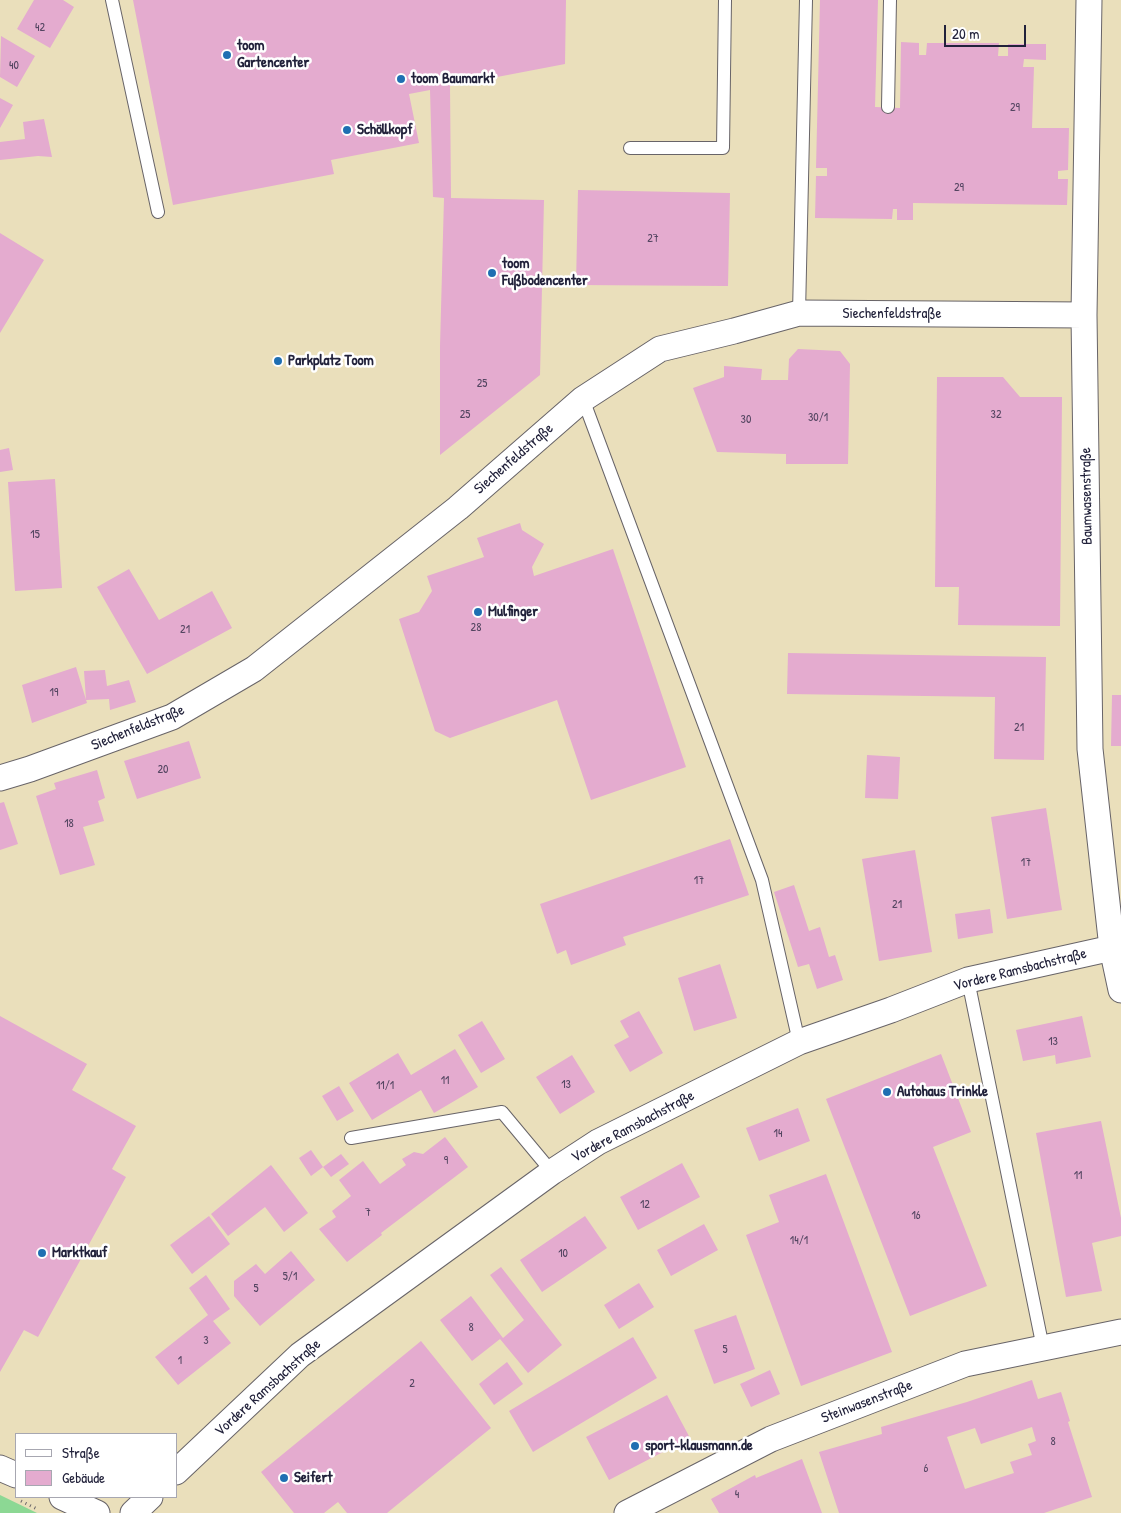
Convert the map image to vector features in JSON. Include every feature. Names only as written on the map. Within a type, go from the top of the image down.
[{"type":"street","name":"Baumwasenstraße","points":[[1089,0],[1084,315],[1090,749],[1121,990]]},
{"type":"street","name":"Siechenfeldstraße","points":[[0,778],[30,769],[172,717],[254,669],[458,508],[582,399],[660,349],[799,313],[1084,315]]},
{"type":"street","name":"Vordere Ramsbachstraße","points":[[178,1470],[300,1355],[552,1172],[598,1142],[799,1042],[891,1010],[968,980],[1117,948]]},
{"type":"street","name":"Steinwasenstraße","points":[[627,1513],[770,1439],[965,1364],[1121,1332]]},
{"type":"street","points":[[0,1468],[15,1475]]},
{"type":"street","points":[[64,1498],[97,1513]]},
{"type":"street","points":[[133,1513],[149,1498]]},
{"type":"lane","points":[[112,0],[158,212]]},
{"type":"lane","points":[[630,148],[723,148],[725,0]]},
{"type":"lane","points":[[799,313],[806,0]]},
{"type":"lane","points":[[888,107],[890,0]]},
{"type":"lane","points":[[582,399],[762,880],[799,1042]]},
{"type":"lane","points":[[968,980],[1043,1348]]},
{"type":"lane","points":[[351,1138],[502,1112],[552,1172]]},
{"type":"green space","points":[[0,1495],[37,1513],[0,1513]]},
{"type":"building","points":[[34,0],[63,0],[74,7],[50,48],[17,29]]},
{"type":"building","points":[[133,0],[566,0],[565,64],[450,86],[451,198],[544,200],[540,375],[440,455],[440,346],[444,198],[433,197],[430,90],[409,94],[419,143],[331,160],[334,174],[173,205]]},
{"type":"building","points":[[820,0],[878,0],[875,107],[900,108],[901,42],[919,43],[919,55],[926,55],[927,43],[999,43],[998,56],[1008,56],[1008,44],[1046,44],[1046,60],[1024,59],[1023,67],[1034,67],[1032,128],[1069,128],[1068,170],[1058,171],[1058,179],[1068,179],[1067,205],[913,203],[913,220],[897,220],[897,209],[893,209],[892,219],[815,218],[816,176],[827,176],[827,168],[816,168]]},
{"type":"building","points":[[1,36],[35,56],[17,87],[0,77]]},
{"type":"building","points":[[0,98],[13,105],[0,128]]},
{"type":"building","points":[[44,119],[52,157],[38,156],[0,160],[0,142],[25,139],[23,122]]},
{"type":"building","points":[[578,190],[730,193],[728,286],[576,285]]},
{"type":"building","points":[[0,233],[44,260],[0,333]]},
{"type":"building","points":[[798,349],[840,351],[850,364],[848,464],[786,464],[786,454],[717,452],[693,388],[724,377],[724,366],[762,369],[761,380],[788,380],[789,359]]},
{"type":"building","points":[[937,377],[1003,377],[1020,397],[1062,397],[1060,626],[958,625],[959,587],[935,587]]},
{"type":"building","points":[[9,448],[13,470],[0,472],[0,450]]},
{"type":"building","points":[[55,479],[62,588],[15,591],[8,482]]},
{"type":"building","points":[[520,523],[522,530],[544,544],[532,567],[534,576],[613,549],[686,767],[591,800],[557,700],[450,738],[435,731],[399,619],[419,612],[432,591],[427,576],[484,557],[477,538]]},
{"type":"building","points":[[129,569],[159,620],[212,591],[232,628],[147,674],[97,587]]},
{"type":"building","points":[[788,653],[1046,657],[1044,760],[994,759],[995,697],[787,694]]},
{"type":"building","points":[[76,667],[87,703],[32,723],[22,685]]},
{"type":"building","points":[[105,670],[107,686],[129,680],[136,702],[110,710],[109,699],[86,700],[84,671]]},
{"type":"building","points":[[1112,695],[1121,695],[1121,746],[1111,746]]},
{"type":"building","points":[[189,741],[201,778],[137,799],[124,761]]},
{"type":"building","points":[[867,755],[900,757],[898,799],[865,798]]},
{"type":"building","points":[[97,770],[105,798],[98,801],[104,821],[83,827],[95,865],[60,875],[36,796],[56,789],[54,783]]},
{"type":"building","points":[[4,802],[18,844],[0,850],[0,803]]},
{"type":"building","points":[[1046,808],[1062,910],[1007,919],[991,817]]},
{"type":"building","points":[[730,839],[749,895],[623,937],[626,945],[571,965],[566,950],[557,954],[540,904]]},
{"type":"building","points":[[915,850],[932,952],[879,961],[862,859]]},
{"type":"building","points":[[794,885],[809,931],[820,927],[829,957],[835,955],[843,980],[817,989],[809,964],[798,967],[774,892]]},
{"type":"building","points":[[990,909],[993,933],[958,939],[955,914]]},
{"type":"building","points":[[720,964],[737,1018],[694,1031],[678,978]]},
{"type":"building","points":[[639,1011],[663,1053],[630,1072],[614,1045],[629,1037],[620,1021]]},
{"type":"building","name":"Marktkauf","points":[[0,1016],[87,1064],[72,1090],[136,1126],[112,1169],[126,1177],[38,1337],[24,1330],[0,1372]]},
{"type":"building","points":[[1082,1016],[1091,1057],[1056,1064],[1055,1055],[1023,1061],[1016,1030]]},
{"type":"building","points":[[482,1021],[505,1059],[481,1073],[458,1035]]},
{"type":"building","points":[[455,1049],[478,1087],[434,1113],[421,1090],[372,1120],[349,1083],[398,1053],[411,1075]]},
{"type":"building","points":[[941,1054],[971,1132],[933,1147],[987,1286],[910,1316],[826,1099]]},
{"type":"building","points":[[572,1055],[595,1092],[560,1114],[536,1077]]},
{"type":"building","points":[[339,1086],[354,1111],[337,1121],[322,1096]]},
{"type":"building","points":[[798,1108],[810,1141],[759,1161],[746,1128]]},
{"type":"building","points":[[1101,1121],[1121,1218],[1121,1236],[1092,1243],[1102,1291],[1066,1297],[1036,1133]]},
{"type":"building","points":[[445,1137],[468,1167],[381,1233],[382,1235],[347,1262],[319,1229],[336,1217],[332,1211],[351,1196],[339,1180],[363,1161],[380,1184],[406,1165],[402,1159],[414,1152],[423,1154]]},
{"type":"building","points":[[311,1150],[323,1167],[311,1176],[299,1158]]},
{"type":"building","points":[[341,1154],[349,1164],[331,1177],[323,1167]]},
{"type":"building","points":[[682,1163],[700,1197],[638,1230],[620,1197]]},
{"type":"building","points":[[271,1165],[308,1213],[284,1232],[265,1207],[228,1236],[211,1214]]},
{"type":"building","points":[[826,1174],[892,1352],[801,1386],[746,1235],[779,1222],[769,1195]]},
{"type":"building","points":[[209,1216],[230,1244],[192,1274],[170,1245]]},
{"type":"building","points":[[585,1216],[607,1248],[542,1292],[520,1260]]},
{"type":"building","points":[[704,1224],[718,1250],[671,1276],[657,1250]]},
{"type":"building","points":[[291,1251],[315,1280],[260,1326],[234,1296],[234,1281],[256,1264],[265,1274]]},
{"type":"building","points":[[501,1267],[562,1345],[528,1373],[500,1339],[472,1361],[440,1320],[471,1296],[503,1338],[524,1320],[490,1275]]},
{"type":"building","points":[[206,1275],[230,1309],[213,1321],[231,1343],[178,1385],[155,1357],[208,1315],[189,1288]]},
{"type":"building","points":[[639,1283],[654,1307],[619,1329],[604,1305]]},
{"type":"building","points":[[736,1315],[755,1369],[714,1384],[694,1330]]},
{"type":"building","points":[[633,1337],[657,1378],[533,1452],[509,1411]]},
{"type":"building","points":[[421,1341],[491,1428],[387,1513],[347,1513],[338,1502],[324,1513],[294,1513],[261,1472]]},
{"type":"building","points":[[507,1362],[523,1384],[494,1405],[479,1384]]},
{"type":"building","points":[[770,1370],[780,1394],[751,1407],[740,1384]]},
{"type":"building","points":[[1032,1380],[1038,1399],[1061,1392],[1070,1421],[1068,1422],[1092,1497],[1044,1513],[839,1513],[819,1452],[882,1434],[881,1427],[967,1402]],"holes":[[[1032,1427],[1036,1441],[1028,1444],[1032,1455],[1010,1462],[1014,1473],[965,1489],[947,1437],[975,1428],[981,1444]]]},
{"type":"building","points":[[667,1395],[690,1438],[609,1480],[586,1437]]},
{"type":"building","points":[[802,1459],[822,1513],[719,1513],[711,1499],[755,1475],[756,1478]]},
{"type":"place","name":"toom Gartencenter","points":[[227,55]]},
{"type":"place","name":"toom Baumarkt","points":[[401,79]]},
{"type":"place","name":"Schöllkopf","points":[[347,130]]},
{"type":"place","name":"toom Fußbodencenter","points":[[492,273]]},
{"type":"place","name":"Parkplatz Toom","points":[[278,361]]},
{"type":"place","name":"Mulfinger","points":[[478,612]]},
{"type":"place","name":"Autohaus Trinkle","points":[[887,1092]]},
{"type":"place","name":"Marktkauf","points":[[42,1253]]},
{"type":"place","name":"sport-klausmann.de","points":[[635,1446]]},
{"type":"place","name":"Seifert","points":[[284,1478]]}]
